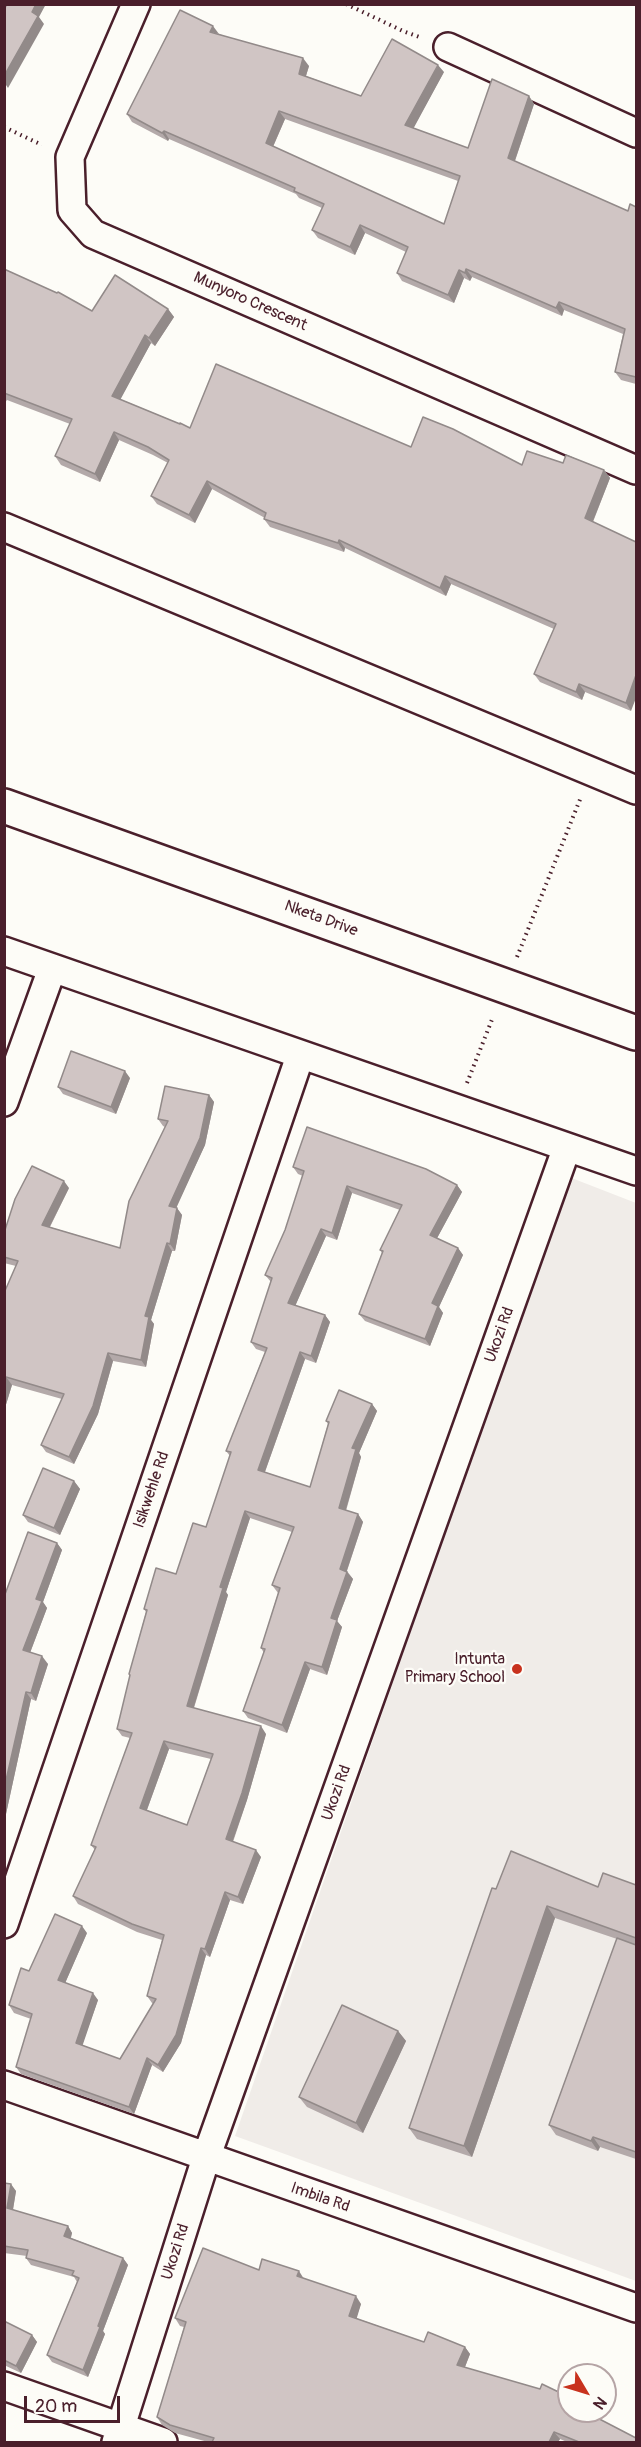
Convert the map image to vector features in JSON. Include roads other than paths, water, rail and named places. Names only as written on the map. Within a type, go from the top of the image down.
[{"type":"street","name":"Munyoro Crescent","points":[[135,4],[70,157],[72,210],[93,234],[636,470]]},
{"type":"street","points":[[448,47],[636,133]]},
{"type":"street","points":[[4,527],[636,790]]},
{"type":"street","name":"Nketa Drive","points":[[4,806],[636,1033]]},
{"type":"street","points":[[4,951],[300,1056],[636,1171]]},
{"type":"street","points":[[4,1102],[52,969]]},
{"type":"street","name":"Isikwehle Rd","points":[[4,1924],[300,1056]]},
{"type":"street","name":"Ukozi Rd","points":[[118,2435],[206,2158],[567,1147]]},
{"type":"street","name":"Imbila Rd","points":[[4,2085],[636,2308]]},
{"type":"street","points":[[4,2386],[118,2435],[164,2442]]},
{"type":"place","name":"Intunta Primary School","points":[[517,1669]]}]
